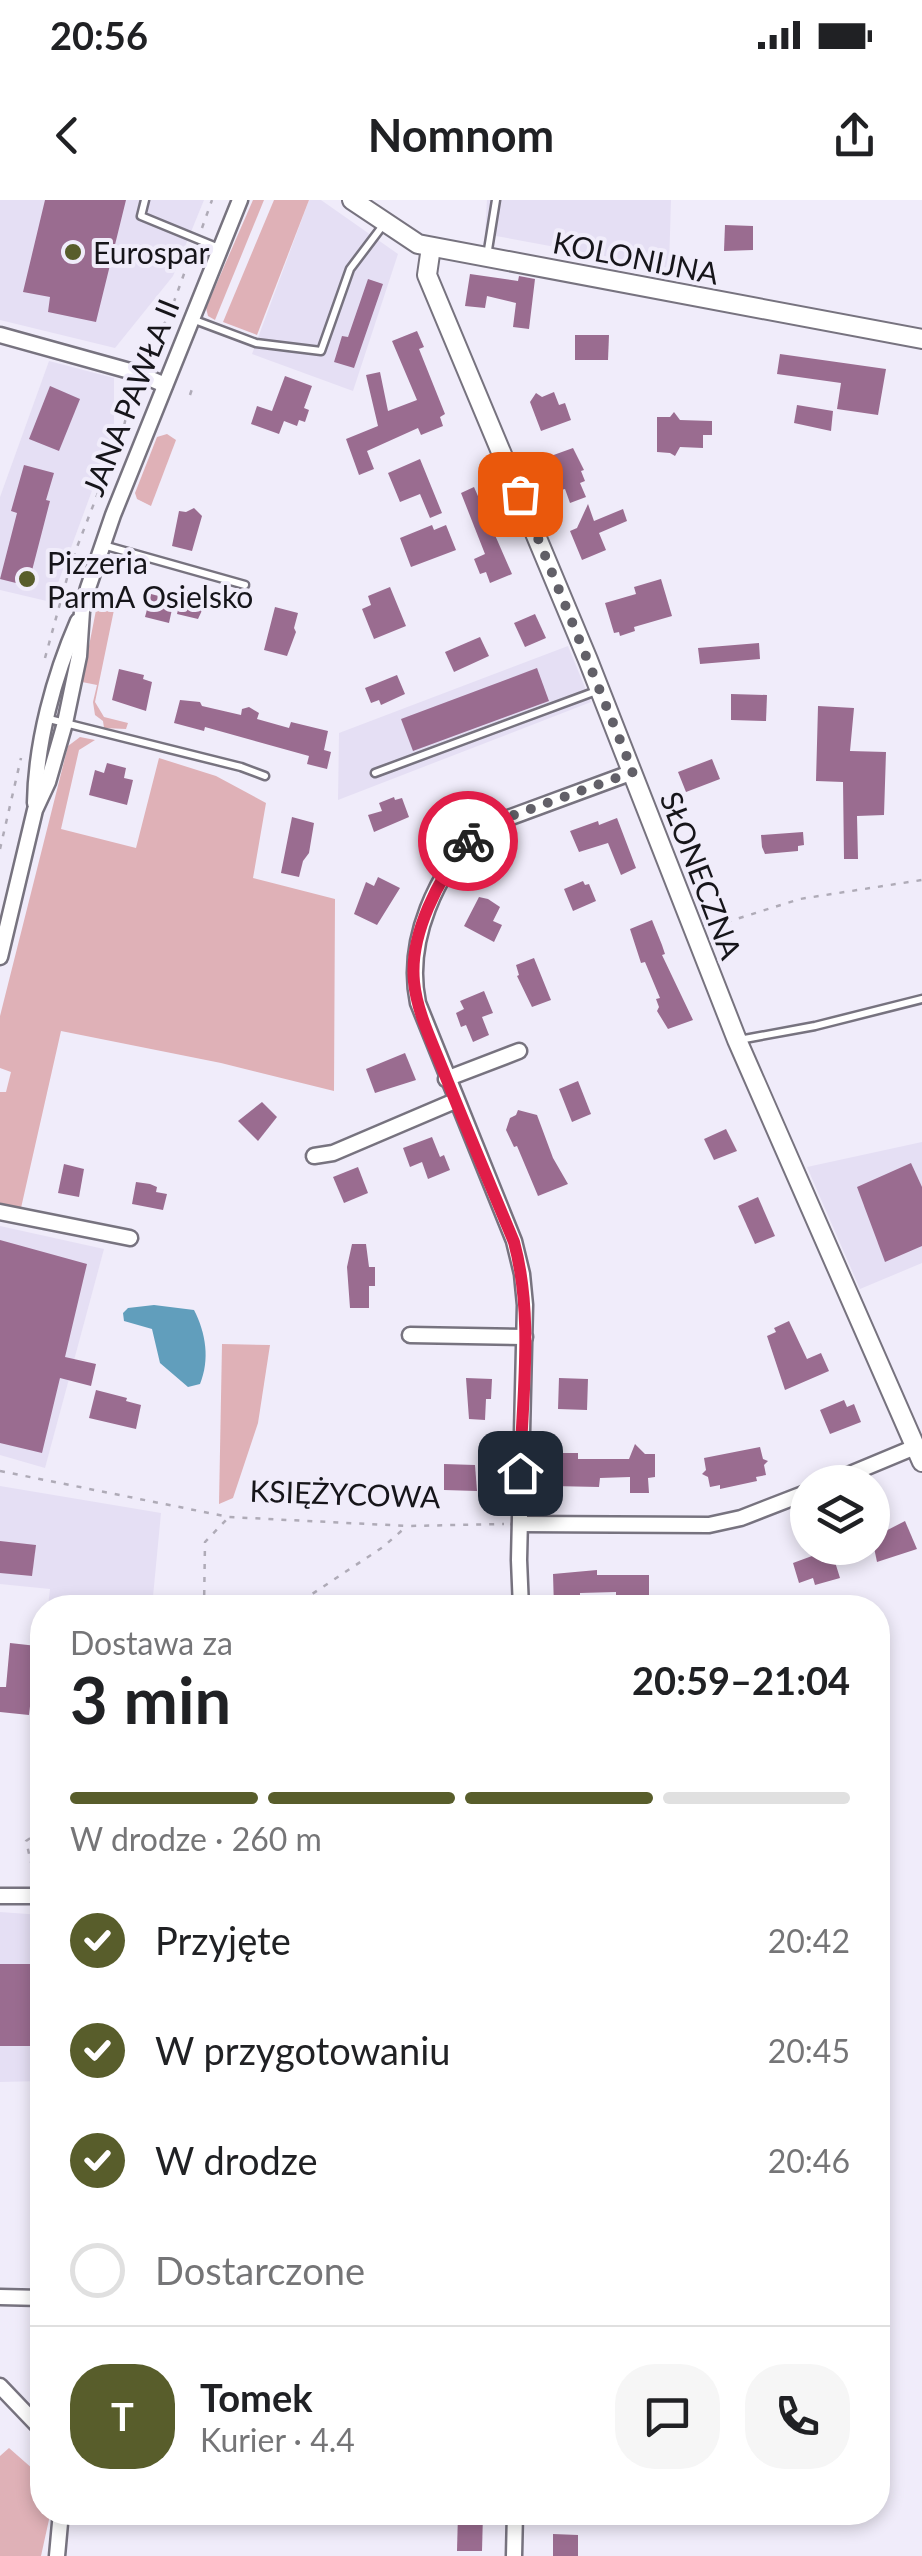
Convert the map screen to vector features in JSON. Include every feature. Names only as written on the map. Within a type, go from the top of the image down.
[{"type":"street","name":"KOLONIJNA","points":[[352,200],[418,244],[922,338]]},
{"type":"street","name":"JANA PAWŁA II","points":[[0,958],[35,810],[36,780],[64,653],[82,611],[102,545],[237,202]]},
{"type":"street","name":"SŁONECZNA","points":[[431,247],[427,275],[600,689],[737,1040],[917,1443]]},
{"type":"street","points":[[0,335],[165,385]]},
{"type":"street","name":"JANA PAWŁA II","points":[[35,810],[48,782],[65,723],[79,656],[82,611]]},
{"type":"street","points":[[521,1595],[522,1274],[514,1242],[418,1003],[415,951],[422,923],[454,861],[480,828],[633,772]]},
{"type":"street","points":[[446,1079],[519,1051]]},
{"type":"street","points":[[314,1156],[333,1153],[455,1102]]},
{"type":"street","points":[[0,1212],[130,1238]]},
{"type":"street","points":[[410,1334],[524,1337]]},
{"type":"street","points":[[868,1465],[917,1443]]},
{"type":"street","points":[[520,1524],[709,1525],[741,1518],[790,1499]]},
{"type":"street","points":[[0,1896],[30,1896]]},
{"type":"street","points":[[0,2297],[30,2298]]},
{"type":"street","points":[[0,2386],[30,2417]]},
{"type":"street","points":[[57,2556],[60,2525]]},
{"type":"street","points":[[514,2556],[515,2525]]},
{"type":"lane","points":[[146,200],[141,216],[219,248]]},
{"type":"lane","points":[[486,257],[496,200]]},
{"type":"lane","points":[[191,319],[256,343],[321,352],[350,269],[384,223]]},
{"type":"lane","points":[[102,545],[245,585]]},
{"type":"lane","points":[[375,773],[600,689]]},
{"type":"lane","points":[[48,719],[241,766],[265,776]]},
{"type":"lane","points":[[737,1040],[796,1030],[922,998]]},
{"type":"path","points":[[200,234],[212,200]]},
{"type":"path","points":[[140,368],[166,321],[194,248]]},
{"type":"path","points":[[62,590],[124,426],[134,380]]},
{"type":"path","points":[[0,849],[11,803]]},
{"type":"path","points":[[695,932],[800,899],[922,880]]},
{"type":"path","name":"KSIĘŻYCOWA","points":[[0,1471],[229,1517],[408,1526],[520,1524]]},
{"type":"path","points":[[204,1595],[205,1542],[229,1517]]},
{"type":"path","points":[[311,1595],[384,1547],[408,1526]]},
{"type":"shaded area","points":[[0,200],[204,200],[173,276],[115,348],[0,320]]},
{"type":"shaded area","points":[[253,200],[264,200],[215,320],[208,316],[206,308]]},
{"type":"shaded area","points":[[274,200],[309,200],[257,335],[223,322]]},
{"type":"shaded area","points":[[309,200],[321,200],[398,254],[353,391],[252,354]]},
{"type":"shaded area","points":[[487,200],[671,200],[669,268],[485,234]]},
{"type":"shaded area","points":[[49,361],[114,378],[114,431],[51,602],[0,590],[0,497]]},
{"type":"shaded area","points":[[167,434],[176,440],[151,506],[137,499],[135,493],[157,437]]},
{"type":"shaded area","points":[[103,601],[115,605],[95,702],[104,717],[128,723],[126,729],[104,728],[103,721],[95,715],[93,702],[97,685],[82,682],[97,605]]},
{"type":"shaded area","points":[[568,646],[591,702],[338,800],[339,733]]},
{"type":"shaded area","points":[[80,737],[95,740],[79,750],[61,829],[136,848],[159,758],[216,776],[266,803],[253,878],[335,899],[334,1091],[221,1063],[61,1031],[21,1208],[0,1205],[0,1092],[6,1092],[11,1072],[0,1068],[0,1016],[68,746]]},
{"type":"shaded area","points":[[922,1142],[922,1263],[860,1289],[807,1167]]},
{"type":"shaded area","points":[[0,1226],[104,1249],[45,1468],[0,1455]]},
{"type":"shaded area","points":[[222,1344],[270,1345],[258,1423],[233,1498],[219,1504]]},
{"type":"shaded area","points":[[0,1486],[161,1513],[153,1595],[49,1595],[50,1589],[0,1584]]},
{"type":"shaded area","points":[[0,1912],[30,1914],[30,2081],[0,2082]]},
{"type":"shaded area","points":[[9,2448],[30,2466],[30,2525],[48,2525],[41,2556],[0,2556],[0,2456]]},
{"type":"water","points":[[154,1305],[194,1310],[205,1347],[200,1384],[188,1387],[160,1363],[152,1329],[124,1321],[123,1313],[128,1308]]},
{"type":"building","points":[[45,200],[126,200],[96,322],[48,312],[50,297],[23,292]]},
{"type":"building","points":[[725,225],[753,226],[753,250],[724,251]]},
{"type":"building","points":[[470,274],[518,281],[519,276],[535,279],[529,329],[513,327],[516,303],[487,296],[485,308],[465,306]]},
{"type":"building","points":[[368,279],[383,284],[354,368],[334,362],[342,336],[348,337]]},
{"type":"building","points":[[417,331],[424,347],[419,349],[445,414],[440,417],[443,426],[421,435],[418,428],[367,451],[374,469],[359,475],[346,439],[378,426],[366,375],[380,372],[388,411],[417,400],[392,341]]},
{"type":"building","points":[[575,335],[609,335],[608,360],[575,360]]},
{"type":"building","points":[[780,354],[886,369],[878,415],[837,409],[841,383],[777,374]]},
{"type":"building","points":[[285,376],[312,386],[304,408],[309,410],[305,422],[299,420],[297,426],[284,421],[279,434],[251,424],[257,406],[272,411]]},
{"type":"building","points":[[50,386],[80,399],[59,451],[29,439]]},
{"type":"building","points":[[554,392],[559,405],[565,403],[571,420],[541,431],[530,402],[536,393],[542,397]]},
{"type":"building","points":[[797,405],[833,411],[831,431],[794,423]]},
{"type":"building","points":[[674,412],[680,420],[712,421],[712,435],[703,435],[703,448],[680,447],[675,456],[657,452],[657,417],[670,417]]},
{"type":"building","points":[[573,448],[584,470],[581,471],[585,481],[580,483],[586,497],[570,503],[548,457]]},
{"type":"building","points":[[420,459],[442,513],[430,518],[420,494],[400,502],[388,473]]},
{"type":"building","points":[[24,465],[54,473],[28,586],[0,579],[17,513],[11,511]]},
{"type":"building","points":[[474,487],[512,574],[490,583],[486,572],[480,574],[474,559],[485,554],[461,493]]},
{"type":"building","points":[[588,504],[594,521],[623,509],[627,521],[599,533],[606,550],[582,560],[570,531],[577,528]]},
{"type":"building","points":[[194,508],[202,516],[192,551],[172,546],[179,511]]},
{"type":"building","points":[[432,525],[434,530],[446,525],[456,550],[411,567],[400,538]]},
{"type":"building","points":[[661,579],[672,616],[634,627],[635,631],[620,636],[619,632],[614,633],[605,603],[636,594],[634,587]]},
{"type":"building","points":[[390,587],[406,626],[374,639],[362,609],[371,605],[368,596]]},
{"type":"building","points":[[183,589],[205,595],[198,619],[177,614]]},
{"type":"building","points":[[151,594],[174,600],[169,623],[145,617]]},
{"type":"building","points":[[275,607],[298,613],[287,656],[264,650]]},
{"type":"building","points":[[535,614],[546,638],[525,647],[514,623]]},
{"type":"building","points":[[480,637],[489,656],[454,672],[445,652]]},
{"type":"building","points":[[759,643],[760,659],[700,664],[698,648]]},
{"type":"building","points":[[537,668],[549,701],[413,751],[401,719]]},
{"type":"building","points":[[119,669],[144,675],[143,679],[152,682],[146,711],[112,700]]},
{"type":"building","points":[[397,675],[405,694],[381,705],[379,700],[371,703],[365,688]]},
{"type":"building","points":[[731,694],[767,695],[766,721],[731,720]]},
{"type":"building","points":[[180,700],[241,715],[242,709],[249,707],[259,713],[257,719],[289,728],[291,722],[328,731],[324,750],[331,752],[327,769],[307,764],[309,756],[205,727],[204,731],[174,723]]},
{"type":"building","points":[[818,706],[854,708],[850,751],[886,752],[884,815],[857,816],[858,859],[844,859],[843,782],[816,781]]},
{"type":"building","points":[[712,759],[720,779],[686,792],[678,772]]},
{"type":"building","points":[[107,763],[126,768],[124,778],[133,780],[127,805],[89,795],[95,770],[104,773]]},
{"type":"building","points":[[402,798],[409,817],[374,832],[368,815],[382,811],[379,803]]},
{"type":"building","points":[[292,817],[314,823],[309,853],[299,877],[281,873]]},
{"type":"building","points":[[617,818],[636,868],[621,875],[608,843],[579,852],[570,831]]},
{"type":"building","points":[[803,832],[804,845],[798,846],[798,851],[765,854],[761,835]]},
{"type":"building","points":[[378,877],[400,888],[377,925],[354,914],[366,882],[374,886]]},
{"type":"building","points":[[583,881],[589,884],[596,901],[573,911],[564,889]]},
{"type":"building","points":[[479,897],[500,907],[493,921],[502,925],[494,942],[464,926]]},
{"type":"building","points":[[652,920],[665,954],[662,955],[693,1020],[668,1029],[657,1011],[656,999],[660,998],[645,962],[641,963],[630,929]]},
{"type":"building","points":[[534,958],[551,1000],[532,1007],[516,965]]},
{"type":"building","points":[[484,991],[493,1013],[482,1017],[489,1035],[473,1042],[456,1013],[464,1009],[460,1001]]},
{"type":"building","points":[[405,1053],[416,1080],[375,1093],[366,1069]]},
{"type":"building","points":[[578,1081],[591,1114],[572,1122],[559,1089]]},
{"type":"building","points":[[262,1102],[277,1117],[258,1141],[238,1121]]},
{"type":"building","points":[[518,1110],[537,1115],[553,1158],[568,1184],[538,1196],[506,1130]]},
{"type":"building","points":[[726,1129],[737,1151],[714,1160],[704,1139]]},
{"type":"building","points":[[432,1137],[450,1170],[428,1179],[422,1162],[410,1167],[403,1148]]},
{"type":"building","points":[[911,1163],[922,1187],[922,1246],[885,1262],[857,1187]]},
{"type":"building","points":[[64,1164],[84,1169],[79,1197],[58,1193]]},
{"type":"building","points":[[358,1167],[368,1193],[344,1203],[333,1177]]},
{"type":"building","points":[[136,1182],[150,1184],[157,1187],[156,1192],[167,1194],[163,1210],[132,1204]]},
{"type":"building","points":[[758,1197],[775,1236],[755,1244],[738,1206]]},
{"type":"building","points":[[0,1240],[87,1264],[65,1357],[96,1364],[91,1386],[60,1378],[42,1453],[0,1443]]},
{"type":"building","points":[[352,1244],[366,1244],[369,1267],[375,1267],[375,1286],[369,1286],[369,1308],[350,1308],[347,1267]]},
{"type":"building","points":[[789,1321],[807,1359],[821,1353],[829,1371],[785,1390],[767,1336]]},
{"type":"building","points":[[466,1378],[492,1379],[485,1420],[469,1419]]},
{"type":"building","points":[[559,1378],[588,1379],[587,1410],[558,1409]]},
{"type":"building","points":[[96,1390],[141,1405],[136,1429],[89,1418]]},
{"type":"building","points":[[844,1400],[847,1407],[854,1404],[861,1422],[830,1434],[820,1410]]},
{"type":"building","points":[[635,1444],[645,1454],[655,1454],[655,1477],[648,1478],[649,1493],[630,1493],[630,1477],[600,1478],[599,1487],[553,1486],[553,1458],[561,1458],[562,1453],[578,1453],[578,1459],[629,1459]]},
{"type":"building","points":[[760,1447],[763,1459],[768,1461],[764,1465],[766,1475],[756,1477],[757,1481],[720,1489],[720,1485],[710,1487],[708,1477],[702,1474],[706,1470],[704,1458]]},
{"type":"building","points":[[444,1464],[475,1465],[477,1491],[444,1490]]},
{"type":"building","points":[[905,1521],[917,1549],[890,1558],[890,1529]]},
{"type":"building","points":[[0,1541],[36,1545],[32,1576],[0,1573]]},
{"type":"building","points":[[794,1565],[836,1565],[840,1578],[815,1585],[813,1578],[799,1583]]},
{"type":"building","points":[[597,1570],[597,1575],[649,1575],[649,1595],[554,1595],[553,1574]]},
{"type":"building","points":[[10,1643],[30,1645],[29,1715],[0,1712],[0,1687],[6,1687]]},
{"type":"building","points":[[0,1964],[30,1964],[30,2046],[0,2046]]},
{"type":"building","points":[[458,2525],[483,2525],[482,2551],[457,2551]]},
{"type":"building","points":[[553,2534],[578,2535],[578,2556],[553,2556]]},
{"type":"way so far","points":[[468,841],[480,828],[633,772],[520,494]]},
{"type":"place","name":"Eurospar","points":[[73,252]]},
{"type":"place","name":"Pizzeria ParmA Osielsko","points":[[27,579]]},
{"type":"route","points":[[468,841],[422,923],[415,951],[414,980],[426,1025],[514,1242],[522,1274],[525,1305],[520,1473]]}]
